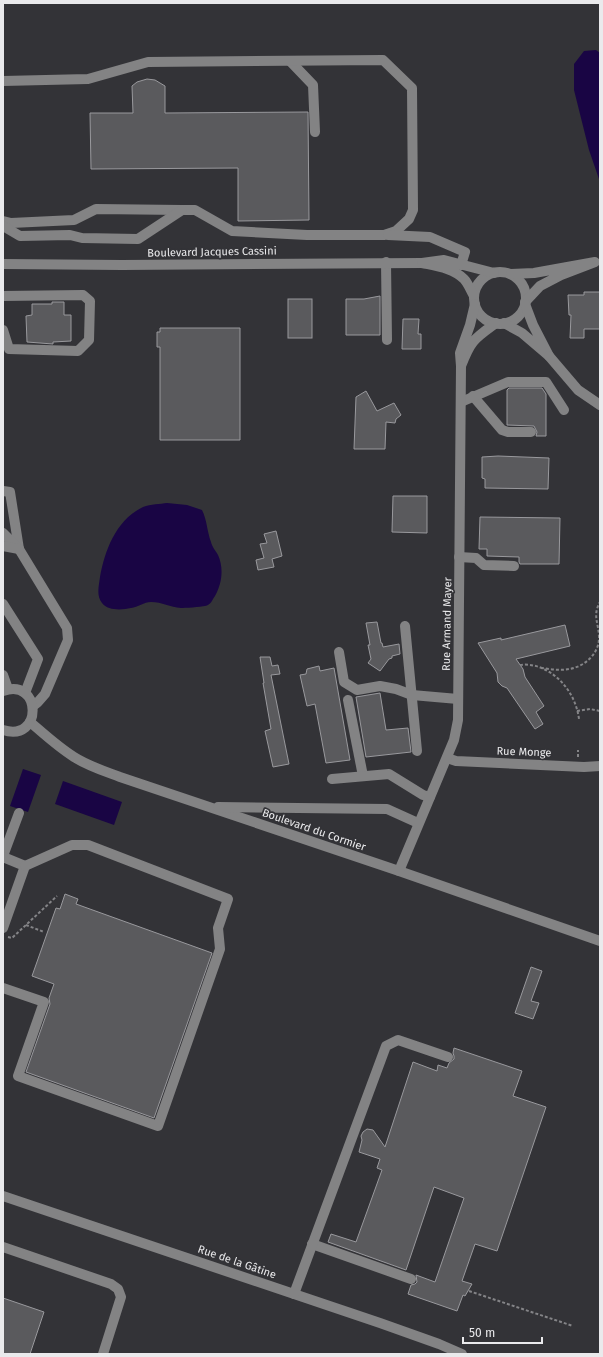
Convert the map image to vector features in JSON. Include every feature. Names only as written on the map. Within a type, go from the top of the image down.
[{"type":"street","points":[[3,81],[88,79],[148,62],[383,60],[412,88],[412,210],[409,219],[396,231],[384,234]]},
{"type":"street","points":[[290,61],[313,85],[315,132]]},
{"type":"street","points":[[3,222],[11,223],[74,220],[96,209],[195,210],[232,231],[307,235],[384,234],[430,237],[465,252],[461,265]]},
{"type":"street","points":[[3,226],[20,236],[70,235],[82,238],[138,239],[182,210]]},
{"type":"street","name":"Boulevard Jacques Cassini","points":[[3,264],[122,265],[422,262],[444,260],[494,272]]},
{"type":"street","points":[[386,262],[387,340]]},
{"type":"street","name":"Boulevard Jacques Cassini","points":[[422,262],[443,267],[454,272],[464,280],[474,300]]},
{"type":"street","points":[[597,262],[534,273],[511,274],[494,272],[480,281],[476,288],[474,300],[478,311],[483,317],[489,321],[500,323],[522,333],[549,356],[578,390],[600,405]]},
{"type":"street","points":[[500,323],[511,321],[517,317],[525,303],[540,286],[561,275],[597,262]]},
{"type":"street","points":[[511,274],[518,279],[523,286],[525,303],[533,325],[549,356]]},
{"type":"street","points":[[3,296],[84,295],[90,301],[90,340],[78,351],[9,349],[3,330]]},
{"type":"street","name":"Rue Armand Mayer","points":[[399,871],[418,823],[447,758],[454,740],[458,720],[461,402],[460,353],[470,325],[474,300]]},
{"type":"street","name":"Rue Armand Mayer","points":[[461,366],[469,347],[476,337],[500,323]]},
{"type":"street","points":[[461,402],[508,382],[546,382],[564,410]]},
{"type":"street","points":[[473,396],[502,430],[508,432],[531,432]]},
{"type":"street","points":[[3,491],[10,492],[19,549]]},
{"type":"street","points":[[3,533],[19,549],[67,628],[68,640],[44,694],[33,706]]},
{"type":"street","points":[[3,546],[19,549]]},
{"type":"street","points":[[460,558],[476,558],[484,565],[514,566]]},
{"type":"street","points":[[3,604],[38,659],[25,693]]},
{"type":"street","points":[[404,626],[417,751]]},
{"type":"street","points":[[339,652],[344,682],[358,690],[380,686],[396,689],[412,695],[458,699]]},
{"type":"street","points":[[3,675],[5,690],[14,689],[25,693],[30,698],[33,706],[33,716],[25,727],[19,731],[3,731]]},
{"type":"street","points":[[348,700],[363,776]]},
{"type":"street","name":"Boulevard du Cormier","points":[[30,722],[74,757],[97,768],[600,941]]},
{"type":"street","name":"Rue Monge","points":[[447,758],[456,761],[584,767],[600,766]]},
{"type":"street","points":[[332,779],[389,774],[423,795],[430,797]]},
{"type":"street","points":[[208,807],[387,809],[418,823]]},
{"type":"street","points":[[3,988],[44,1002],[18,1076],[158,1126],[220,949],[218,928],[228,899],[88,845],[72,845],[25,866],[3,857],[19,812]]},
{"type":"street","points":[[3,928],[25,866]]},
{"type":"street","points":[[294,1294],[386,1046],[398,1040],[448,1057]]},
{"type":"street","name":"Rue de la Gâtine","points":[[3,1196],[417,1336],[462,1354]]},
{"type":"street","points":[[312,1244],[411,1279]]},
{"type":"street","points":[[3,1247],[111,1284],[118,1289],[121,1297],[103,1354]]},
{"type":"path","points":[[520,666],[527,665],[553,670],[571,669],[585,663],[591,658],[598,646],[599,639],[596,614],[600,602]]},
{"type":"path","points":[[541,668],[557,677],[565,686],[572,697],[579,719]]},
{"type":"path","points":[[577,711],[590,709],[600,711]]},
{"type":"path","points":[[3,936],[12,938],[57,896]]},
{"type":"path","points":[[26,925],[44,932]]},
{"type":"path","points":[[469,1291],[573,1326]]},
{"type":"shaded area","points":[[596,50],[600,53],[600,182],[589,150],[574,90],[574,64],[584,51]]},
{"type":"shaded area","points":[[167,503],[187,505],[202,510],[213,547],[220,560],[222,571],[221,581],[215,596],[209,605],[196,607],[181,608],[151,602],[124,609],[111,609],[105,606],[100,600],[98,594],[102,567],[113,537],[126,520],[143,507]]},
{"type":"shaded area","points":[[23,769],[41,775],[28,812],[10,806]]},
{"type":"shaded area","points":[[63,781],[122,802],[114,825],[55,804]]},
{"type":"building","points":[[147,79],[155,80],[165,86],[165,113],[308,112],[309,220],[238,221],[238,168],[91,169],[90,113],[133,113],[132,86],[137,82]]},
{"type":"building","points":[[584,292],[600,292],[600,329],[584,329],[584,338],[570,338],[571,315],[569,315],[568,295],[584,295]]},
{"type":"building","points":[[380,296],[380,335],[346,335],[346,299],[364,299]]},
{"type":"building","points":[[288,299],[312,299],[312,338],[288,338]]},
{"type":"building","points":[[52,302],[64,302],[64,315],[71,315],[71,341],[53,342],[53,344],[27,342],[26,316],[32,315],[32,304],[52,304]]},
{"type":"building","points":[[403,319],[419,319],[418,334],[421,334],[421,349],[402,349]]},
{"type":"building","points":[[160,328],[240,328],[240,440],[160,440],[160,347],[157,347],[157,332],[160,332]]},
{"type":"building","points":[[509,388],[542,388],[546,394],[546,436],[536,436],[537,432],[534,426],[507,425],[507,390]]},
{"type":"building","points":[[366,391],[377,411],[394,403],[401,415],[396,419],[395,423],[386,422],[385,449],[354,449],[356,397]]},
{"type":"building","points":[[498,456],[549,458],[548,489],[485,488],[485,479],[482,478],[482,457]]},
{"type":"building","points":[[393,496],[427,496],[427,533],[392,532]]},
{"type":"building","points":[[480,517],[560,518],[559,564],[520,564],[519,557],[487,556],[487,549],[479,549]]},
{"type":"building","points":[[276,531],[282,556],[272,559],[274,567],[258,570],[256,560],[264,558],[260,544],[267,543],[264,534]]},
{"type":"building","points":[[377,622],[383,647],[399,644],[400,654],[392,656],[392,658],[389,659],[380,671],[368,663],[371,659],[366,623]]},
{"type":"building","points":[[565,625],[570,646],[516,659],[523,669],[525,677],[544,706],[536,712],[543,724],[535,729],[507,688],[498,682],[497,673],[478,643],[501,638],[501,640]]},
{"type":"building","points":[[260,657],[270,657],[272,666],[278,665],[280,674],[271,675],[289,764],[273,767],[265,731],[271,729]]},
{"type":"building","points":[[319,666],[320,671],[334,668],[350,760],[326,763],[315,704],[307,706],[300,675],[306,674],[307,669]]},
{"type":"building","points":[[380,693],[386,730],[408,728],[411,752],[366,757],[356,697]]},
{"type":"building","points":[[65,894],[78,899],[76,904],[212,953],[154,1118],[26,1072],[50,1004],[49,998],[54,984],[32,976],[56,908],[60,909]]},
{"type":"building","points":[[531,967],[542,971],[531,1001],[539,1003],[533,1019],[515,1013]]},
{"type":"building","points":[[454,1048],[522,1071],[513,1096],[546,1107],[497,1251],[475,1244],[462,1281],[472,1284],[465,1296],[463,1295],[457,1311],[408,1294],[411,1285],[417,1282],[416,1275],[435,1282],[464,1198],[434,1187],[406,1270],[328,1242],[331,1234],[356,1242],[382,1170],[377,1168],[380,1159],[359,1152],[363,1132],[367,1129],[373,1130],[385,1147],[413,1062],[437,1071],[438,1065],[447,1068],[449,1063],[454,1059]]},
{"type":"building","points":[[3,1298],[44,1312],[30,1354],[3,1354]]}]
